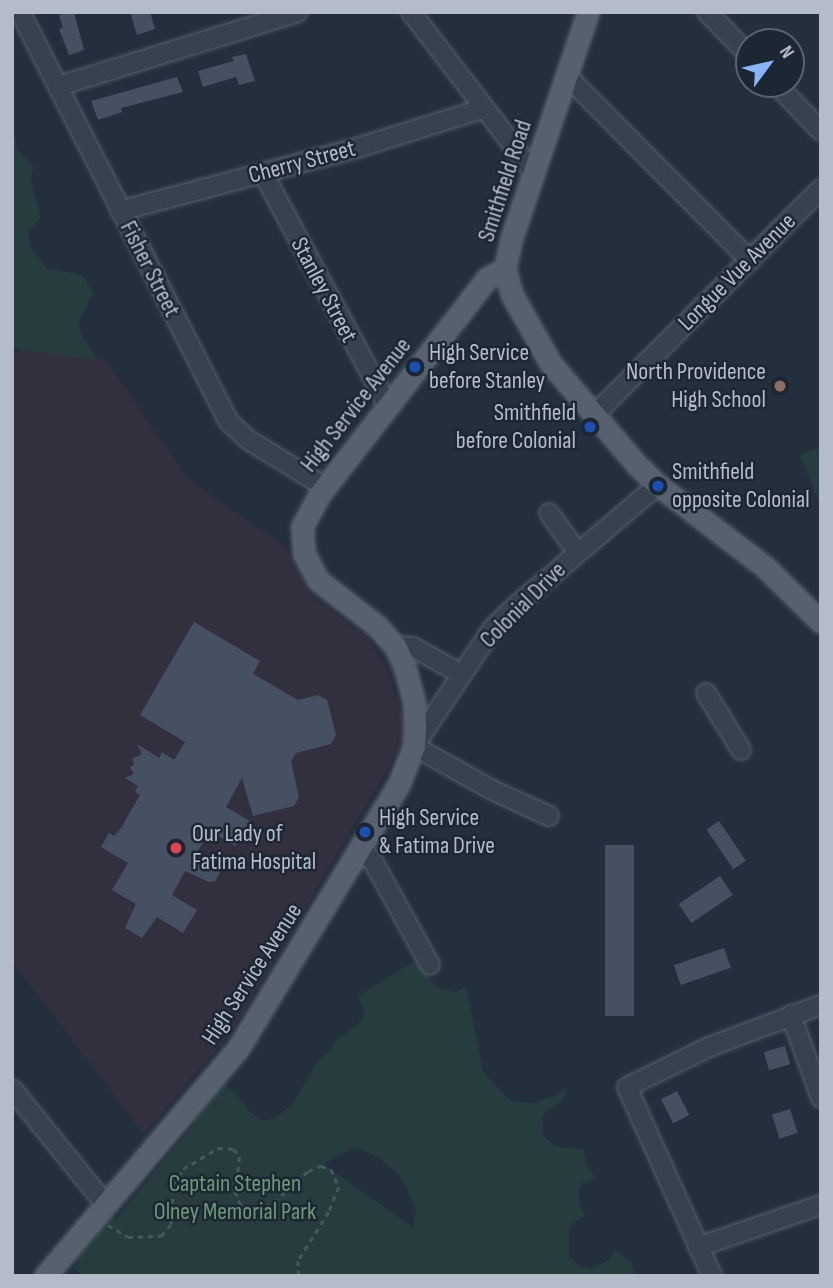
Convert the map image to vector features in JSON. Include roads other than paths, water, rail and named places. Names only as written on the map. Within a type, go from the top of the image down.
[{"type":"main road","name":"Smithfield Road","points":[[588,12],[511,240],[505,269],[512,295],[535,340],[594,415],[658,485],[766,568],[821,622]]},
{"type":"main road","name":"High Service Avenue","points":[[45,1276],[239,1047],[398,786],[414,746],[413,694],[395,646],[377,626],[318,580],[304,554],[302,527],[325,487],[487,278],[505,269]]},
{"type":"street","name":"Fisher Street","points":[[20,12],[228,421],[247,439],[325,487]]},
{"type":"street","points":[[59,86],[298,12]]},
{"type":"street","points":[[411,12],[482,109],[534,173]]},
{"type":"street","points":[[707,12],[735,41]]},
{"type":"street","points":[[567,76],[750,260]]},
{"type":"street","points":[[789,98],[821,131]]},
{"type":"street","name":"Cherry Street","points":[[120,211],[263,173],[482,109]]},
{"type":"street","name":"Stanley Street","points":[[263,173],[388,406]]},
{"type":"street","name":"Longue Vue Avenue","points":[[594,415],[821,189]]},
{"type":"street","name":"Colonial Drive","points":[[414,746],[430,727],[461,674],[493,628],[577,552],[658,485]]},
{"type":"street","points":[[549,513],[577,552]]},
{"type":"street","points":[[395,646],[413,647],[461,674]]},
{"type":"street","points":[[706,693],[741,750]]},
{"type":"street","points":[[414,746],[492,790],[550,816]]},
{"type":"street","points":[[362,848],[374,863],[430,965]]},
{"type":"street","points":[[712,1276],[627,1087],[709,1047],[821,1005]]},
{"type":"street","points":[[791,1015],[821,1098]]},
{"type":"street","points":[[12,1089],[105,1204]]},
{"type":"street","points":[[698,1247],[821,1205]]},
{"type":"place","name":"High Service before Stanley","points":[[415,367]]},
{"type":"place","name":"North Providence High School","points":[[780,386]]},
{"type":"place","name":"Smithfield before Colonial","points":[[590,427]]},
{"type":"place","name":"Smithfield opposite Colonial","points":[[658,486]]},
{"type":"place","name":"High Service & Fatima Drive","points":[[365,832]]},
{"type":"place","name":"Our Lady of Fatima Hospital","points":[[176,848]]},
{"type":"park label","name":"Captain Stephen Olney Memorial Park","points":[[235,1198]]}]
